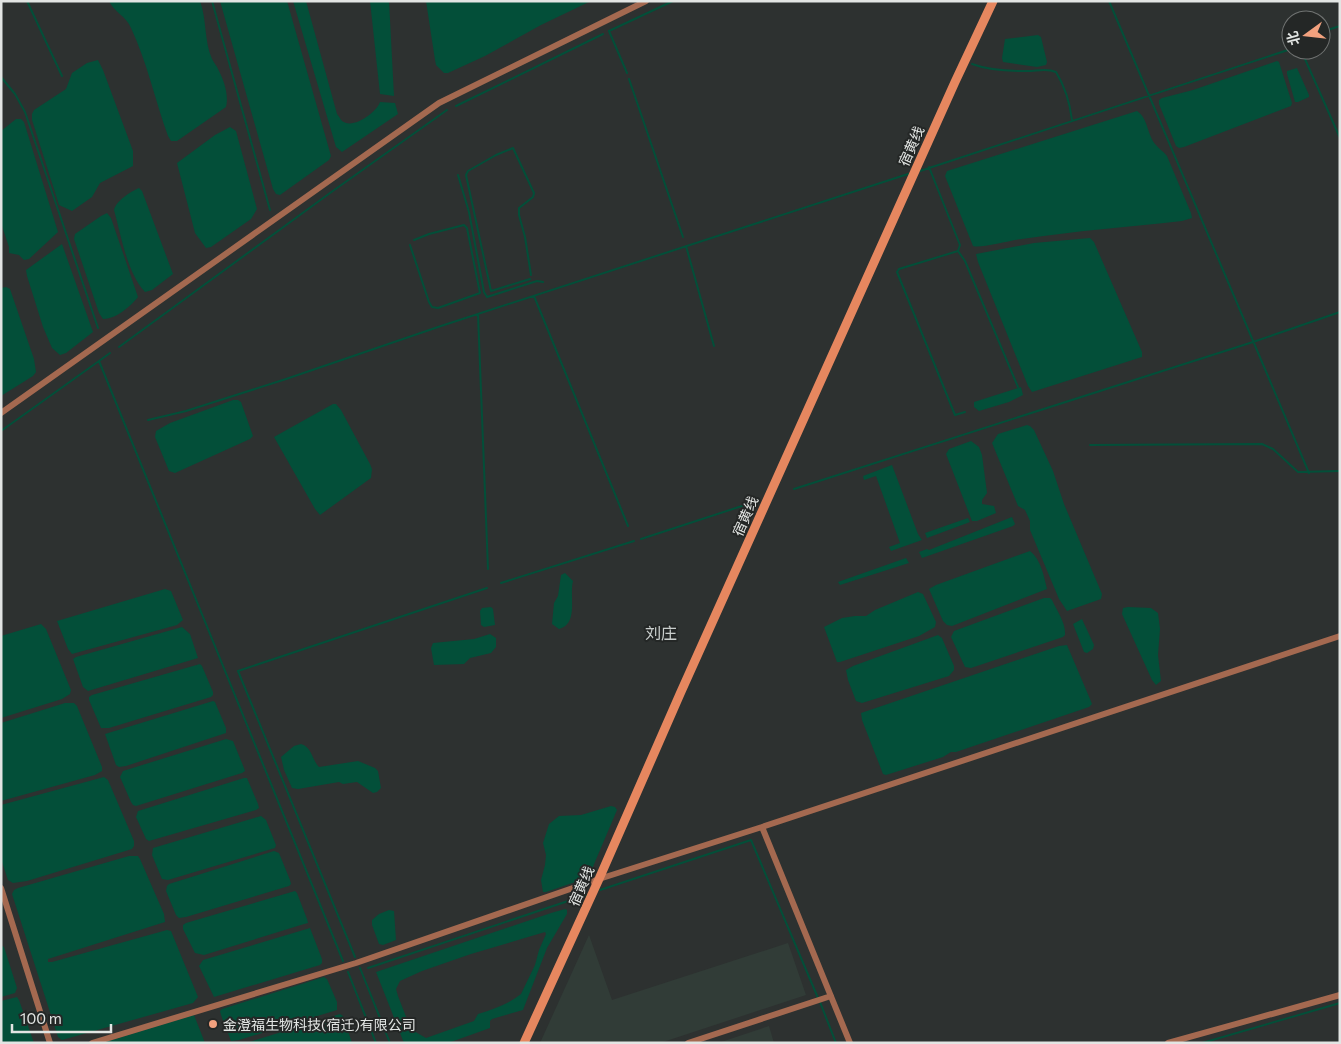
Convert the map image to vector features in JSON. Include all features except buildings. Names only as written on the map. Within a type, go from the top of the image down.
[{"type":"main road","name":"宿黄线","points":[[524,1043],[599,879],[686,679],[993,1]]},
{"type":"street","points":[[1,412],[439,103],[646,1]]},
{"type":"street","points":[[92,1043],[356,963],[599,879],[1340,636]]},
{"type":"street","points":[[762,827],[850,1043]]},
{"type":"street","points":[[1,888],[50,1043]]},
{"type":"street","points":[[1168,1043],[1340,995]]},
{"type":"street","points":[[688,1043],[831,996]]},
{"type":"shaded area","points":[[109,1],[200,1],[209,52],[220,73],[225,88],[226,107],[177,141],[171,141],[163,122],[142,54],[131,28]]},
{"type":"shaded area","points":[[220,1],[287,1],[331,156],[329,160],[280,195],[276,194],[273,189]]},
{"type":"shaded area","points":[[293,1],[306,1],[337,114],[342,121],[347,123],[358,122],[370,115],[380,102],[395,103],[398,114],[342,152],[336,147]]},
{"type":"shaded area","points":[[370,1],[389,1],[394,96],[380,94]]},
{"type":"shaded area","points":[[426,1],[591,1],[541,25],[485,56],[448,73],[444,73],[436,65]]},
{"type":"shaded area","points":[[1038,35],[1041,37],[1047,62],[1046,65],[1037,67],[1003,62],[1005,39]]},
{"type":"shaded area","points":[[98,60],[133,151],[133,166],[100,183],[92,197],[72,211],[59,205],[32,120],[32,114],[34,110],[66,89],[72,73],[87,63]]},
{"type":"shaded area","points":[[1277,61],[1279,62],[1292,103],[1291,106],[1184,147],[1179,148],[1176,146],[1159,100]]},
{"type":"shaded area","points":[[1297,68],[1309,97],[1295,102],[1287,71]]},
{"type":"shaded area","points":[[1137,111],[1141,114],[1155,144],[1167,156],[1192,218],[1182,221],[973,246],[945,176],[947,171]]},
{"type":"shaded area","points":[[16,119],[21,119],[24,122],[58,232],[29,259],[24,260],[19,255],[9,253],[9,247],[1,223],[1,131]]},
{"type":"shaded area","points":[[230,127],[236,131],[257,209],[251,219],[211,247],[206,248],[195,233],[177,163],[215,135]]},
{"type":"shaded area","points":[[139,188],[142,191],[173,274],[152,290],[145,292],[129,264],[114,210],[120,200]]},
{"type":"shaded area","points":[[107,213],[111,218],[138,297],[122,312],[113,317],[103,319],[99,313],[74,239],[75,234]]},
{"type":"shaded area","points":[[1090,238],[1094,242],[1142,352],[1142,357],[1032,392],[976,254],[1034,243]]},
{"type":"shaded area","points":[[62,244],[93,332],[66,353],[60,355],[52,348],[43,327],[26,270]]},
{"type":"shaded area","points":[[6,287],[10,289],[34,359],[36,372],[33,376],[1,396],[1,288]]},
{"type":"shaded area","points":[[1021,387],[1023,395],[1009,402],[979,411],[974,407],[974,402]]},
{"type":"shaded area","points":[[233,400],[241,402],[253,436],[175,473],[169,471],[155,437],[156,431],[170,423]]},
{"type":"shaded area","points":[[336,404],[341,410],[370,464],[372,469],[371,478],[320,515],[274,437]]},
{"type":"shaded area","points":[[1027,425],[1034,430],[1053,471],[1064,504],[1102,594],[1101,599],[1067,611],[1059,599],[1030,530],[1030,521],[1025,510],[1018,506],[992,443],[998,434]]},
{"type":"shaded area","points":[[971,441],[979,447],[982,455],[987,493],[982,500],[982,504],[994,506],[996,513],[977,521],[972,521],[946,454],[949,449]]},
{"type":"shaded area","points":[[892,465],[922,540],[891,551],[889,547],[900,543],[876,476],[864,480],[863,476]]},
{"type":"shaded area","points":[[1012,517],[1015,524],[1013,526],[922,558],[919,552],[929,550]]},
{"type":"shaded area","points":[[968,518],[970,522],[927,538],[925,533]]},
{"type":"shaded area","points":[[1030,551],[1039,563],[1047,589],[952,626],[947,625],[943,621],[929,589]]},
{"type":"shaded area","points":[[906,558],[909,563],[840,585],[838,582]]},
{"type":"shaded area","points":[[565,573],[573,581],[572,609],[569,622],[559,629],[552,624],[554,603],[558,596],[561,575]]},
{"type":"shaded area","points":[[165,589],[171,591],[183,620],[177,625],[72,654],[68,649],[57,621]]},
{"type":"shaded area","points":[[918,592],[923,594],[936,622],[935,627],[919,636],[837,662],[824,627],[842,618],[866,616],[875,610]]},
{"type":"shaded area","points":[[1044,598],[1052,600],[1061,617],[1065,631],[1063,637],[971,668],[965,667],[951,637],[954,631]]},
{"type":"shaded area","points":[[491,607],[493,609],[495,625],[484,627],[481,625],[480,611],[482,608]]},
{"type":"shaded area","points":[[1123,608],[1151,608],[1158,613],[1160,629],[1158,655],[1161,681],[1156,685],[1122,614]]},
{"type":"shaded area","points":[[1082,619],[1094,645],[1093,649],[1087,653],[1084,652],[1073,624]]},
{"type":"shaded area","points":[[41,624],[46,629],[71,690],[70,694],[62,699],[1,718],[1,636]]},
{"type":"shaded area","points":[[182,627],[190,634],[198,658],[88,691],[83,687],[73,659],[76,657]]},
{"type":"shaded area","points":[[490,634],[496,638],[496,647],[491,653],[470,658],[464,664],[434,665],[431,648],[433,643],[474,639]]},
{"type":"shaded area","points":[[938,635],[942,638],[954,666],[954,670],[949,676],[862,703],[856,701],[846,670]]},
{"type":"shaded area","points":[[1067,645],[1092,704],[1089,707],[956,752],[951,752],[943,757],[886,775],[883,774],[861,713],[1059,646]]},
{"type":"shaded area","points":[[200,664],[213,692],[211,697],[109,728],[101,728],[89,700],[89,697],[92,695]]},
{"type":"shaded area","points":[[213,701],[226,728],[226,733],[126,766],[119,767],[116,765],[105,734]]},
{"type":"shaded area","points":[[65,703],[74,703],[77,706],[102,771],[95,775],[1,801],[1,723]]},
{"type":"shaded area","points":[[226,739],[233,741],[245,771],[136,806],[133,805],[120,777],[123,771]]},
{"type":"shaded area","points":[[301,744],[310,751],[319,767],[358,761],[375,768],[378,771],[381,788],[373,793],[357,782],[343,784],[339,782],[298,789],[292,788],[284,770],[281,757],[294,746]]},
{"type":"shaded area","points":[[104,777],[108,780],[134,841],[132,849],[27,881],[13,883],[8,880],[1,859],[1,805]]},
{"type":"shaded area","points":[[247,778],[258,804],[259,808],[256,810],[149,841],[146,839],[136,817],[138,811]]},
{"type":"shaded area","points":[[611,806],[617,810],[589,876],[543,892],[541,880],[546,855],[543,843],[549,824],[559,816],[581,815]]},
{"type":"shaded area","points":[[261,816],[266,820],[276,845],[275,848],[168,880],[162,879],[152,855],[153,848]]},
{"type":"shaded area","points":[[274,851],[279,853],[290,880],[291,884],[289,886],[186,917],[179,918],[176,915],[166,891],[169,884]]},
{"type":"shaded area","points":[[129,856],[138,856],[140,859],[164,914],[165,922],[48,959],[48,962],[167,930],[171,931],[198,997],[193,1003],[62,1040],[58,1037],[12,894],[18,888]]},
{"type":"shaded area","points":[[295,891],[308,923],[204,955],[195,953],[183,929],[183,925],[186,923]]},
{"type":"shaded area","points":[[389,910],[394,911],[396,940],[383,945],[379,944],[372,920],[379,914]]},
{"type":"shaded area","points":[[567,910],[567,914],[547,948],[523,1010],[492,1019],[490,1021],[490,1028],[448,1043],[404,1043],[376,972],[551,913]],"holes":[[[545,932],[546,934],[535,965],[521,994],[516,998],[501,1006],[478,1014],[474,1021],[426,1038],[412,1030],[396,989],[400,981],[422,971],[471,954]]]},
{"type":"shaded area","points":[[310,928],[322,959],[320,965],[214,997],[199,966],[203,960]]},
{"type":"shaded area","points":[[589,935],[612,1000],[788,943],[806,995],[660,1043],[540,1043]]},
{"type":"shaded area","points":[[1,945],[4,947],[17,988],[15,993],[1,997]]},
{"type":"shaded area","points":[[324,977],[327,979],[337,1002],[337,1010],[231,1041],[221,1015],[220,1011],[222,1009]]},
{"type":"shaded area","points":[[17,997],[34,1043],[1,1043],[1,1001]]},
{"type":"shaded area","points":[[340,1014],[343,1016],[352,1043],[246,1043]]},
{"type":"shaded area","points":[[194,1015],[205,1043],[102,1043]]},
{"type":"shaded area","points":[[769,1026],[774,1043],[718,1043]]},
{"type":"waterway","points":[[27,1],[62,76]]},
{"type":"waterway","points":[[212,1],[270,210]]},
{"type":"waterway","points":[[609,31],[673,1]]},
{"type":"waterway","points":[[1109,1],[1309,473]]},
{"type":"waterway","points":[[1331,29],[1340,26]]},
{"type":"waterway","points":[[609,31],[627,73]]},
{"type":"waterway","points":[[456,106],[603,34]]},
{"type":"waterway","points":[[920,171],[1281,52]]},
{"type":"waterway","points":[[1305,60],[1340,138]]},
{"type":"waterway","points":[[972,64],[997,70],[1048,70],[1056,72],[1062,83],[1072,120]]},
{"type":"waterway","points":[[1,77],[15,94],[25,112],[98,328]]},
{"type":"waterway","points":[[629,79],[683,237]]},
{"type":"waterway","points":[[119,347],[447,110]]},
{"type":"waterway","points":[[530,279],[491,291],[466,175],[468,171],[496,155],[513,148],[534,193],[533,197],[519,208],[531,275]]},
{"type":"waterway","points":[[929,167],[960,245],[958,251]]},
{"type":"waterway","points":[[148,420],[186,411],[286,379],[441,326],[908,174]]},
{"type":"waterway","points":[[458,175],[469,212],[484,292],[487,297],[537,281],[543,282]]},
{"type":"waterway","points":[[410,245],[432,307],[438,308],[480,293],[467,228],[464,225],[414,240]]},
{"type":"waterway","points":[[686,246],[714,346]]},
{"type":"waterway","points":[[965,412],[955,415],[897,272],[899,269],[958,251],[965,261],[1018,387]]},
{"type":"waterway","points":[[534,296],[628,526]]},
{"type":"waterway","points":[[794,489],[1253,342],[1340,312]]},
{"type":"waterway","points":[[478,314],[488,569]]},
{"type":"waterway","points":[[99,361],[110,353]]},
{"type":"waterway","points":[[1,431],[99,361],[343,961]]},
{"type":"waterway","points":[[1090,445],[1262,444],[1273,449],[1298,472],[1340,471]]},
{"type":"waterway","points":[[641,539],[745,505]]},
{"type":"waterway","points":[[501,583],[634,541]]},
{"type":"waterway","points":[[355,957],[238,671],[487,588]]},
{"type":"waterway","points":[[600,890],[751,840],[818,998]]},
{"type":"waterway","points":[[368,968],[586,895]]},
{"type":"waterway","points":[[360,968],[390,1043]]},
{"type":"waterway","points":[[348,972],[376,1043]]},
{"type":"waterway","points":[[820,1002],[836,1043]]},
{"type":"waterway","points":[[1202,1043],[1340,1003]]},
{"type":"place","name":"金澄福生物科技(宿迁)有限公司","points":[[213,1024]]},
{"type":"district","name":"刘庄","points":[[661,632]]}]
